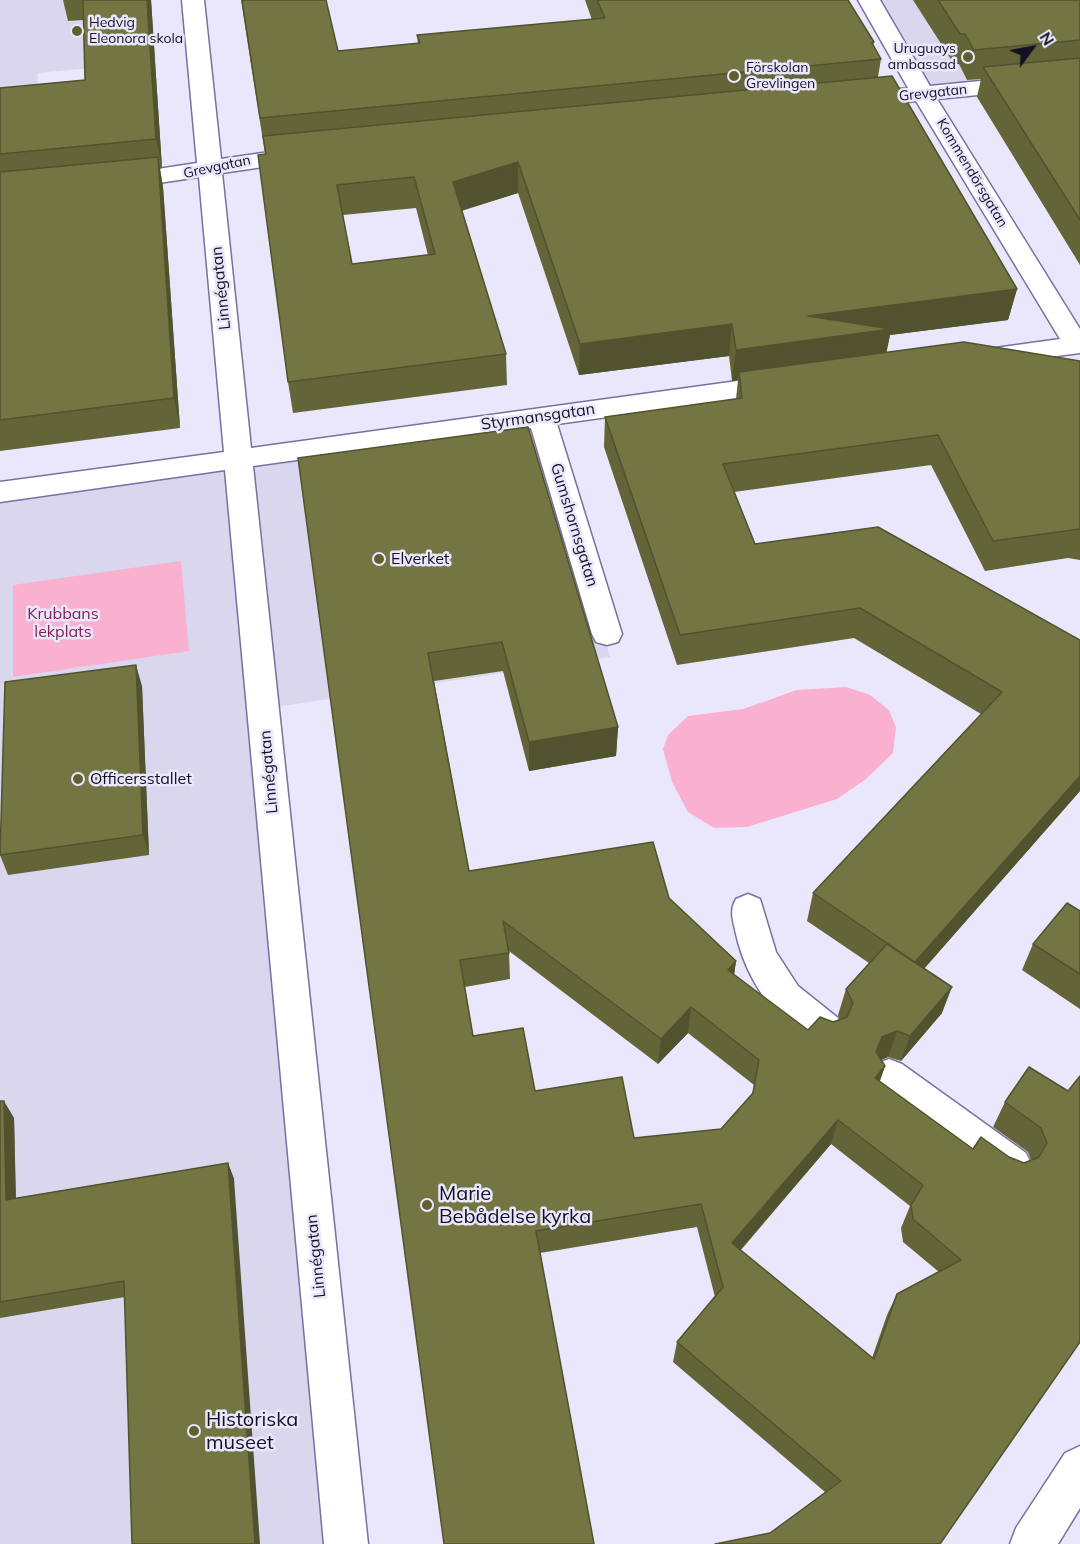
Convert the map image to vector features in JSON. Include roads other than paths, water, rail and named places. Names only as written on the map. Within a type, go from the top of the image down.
[{"type":"street","name":"Linnégatan","points":[[193,0],[346,1544]]},
{"type":"street","name":"Kommendörsgatan","points":[[869,0],[923,94],[1078,345]]},
{"type":"street","name":"Grevgatan","points":[[836,103],[1080,78]]},
{"type":"street","name":"Grevgatan","points":[[101,184],[209,170],[261,158],[331,152]]},
{"type":"street","points":[[960,360],[1078,345]]},
{"type":"street","name":"Styrmansgatan","points":[[0,492],[809,380]]},
{"type":"street","name":"Gumshornsgatan","points":[[541,416],[607,634]]},
{"type":"street","points":[[748,909],[759,957],[785,997],[825,1030]]},
{"type":"street","points":[[889,1076],[1012,1166]]},
{"type":"street","points":[[1032,1544],[1080,1468]]},
{"type":"place","name":"Hedvig Eleonora skola","points":[[77,31]]},
{"type":"place","name":"Uruguays ambassad","points":[[968,57]]},
{"type":"place","name":"Förskolan Grevlingen","points":[[734,76]]},
{"type":"place","name":"Elverket","points":[[379,559]]},
{"type":"place","name":"Officersstallet","points":[[78,779]]},
{"type":"place","name":"Marie Bebådelse kyrka","points":[[427,1205]]},
{"type":"place","name":"Historiska museet","points":[[194,1431]]},
{"type":"park label","name":"Krubbans lekplats","points":[[63,623]]}]
